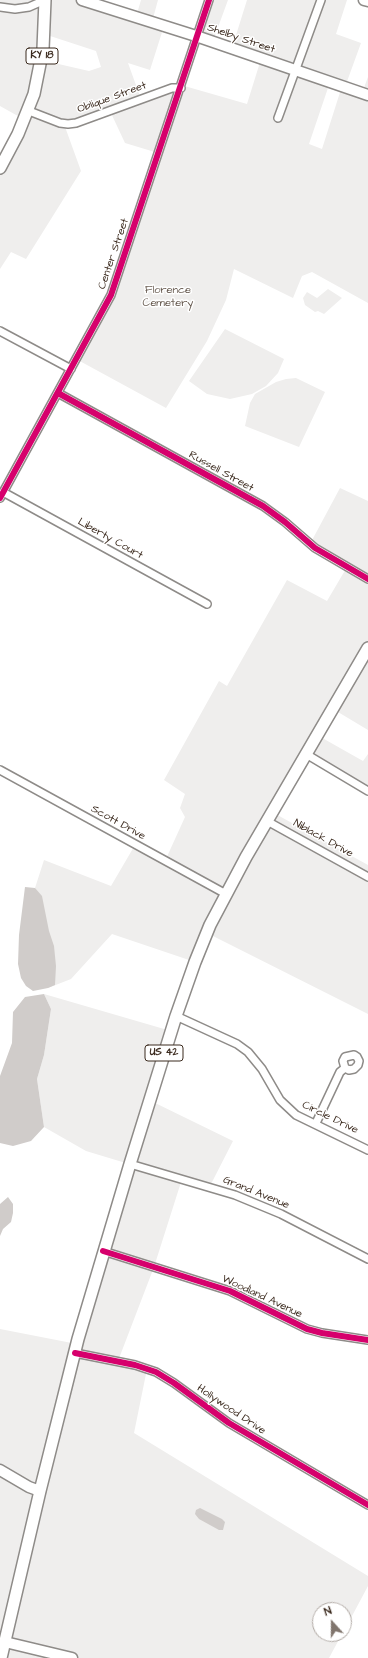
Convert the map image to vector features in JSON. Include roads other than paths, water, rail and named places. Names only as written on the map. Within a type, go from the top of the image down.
[{"type":"main road","name":"KY 18","points":[[0,168],[29,111],[40,65],[45,0]]},
{"type":"main road","name":"US 42","points":[[1,1658],[2,1642],[75,1352],[103,1251],[176,1016],[195,962],[226,894],[306,754],[365,660],[368,648]]},
{"type":"street","points":[[0,7],[15,9],[29,7],[45,0]]},
{"type":"street","name":"Shelby Street","points":[[82,0],[196,36],[368,95]]},
{"type":"street","name":"Center Street","points":[[2,495],[111,295],[209,0]]},
{"type":"street","points":[[278,118],[320,0]]},
{"type":"street","points":[[364,0],[368,2]]},
{"type":"street","name":"Oblique Street","points":[[29,111],[60,123],[72,123],[172,88],[180,88]]},
{"type":"street","points":[[0,331],[71,369]]},
{"type":"street","name":"Russell Street","points":[[58,393],[263,506],[285,522],[315,548],[368,579]]},
{"type":"street","name":"Liberty Court","points":[[2,495],[207,604]]},
{"type":"street","points":[[306,754],[368,791]]},
{"type":"street","name":"Scott Drive","points":[[0,770],[226,894]]},
{"type":"street","name":"Niblack Drive","points":[[267,821],[368,877]]},
{"type":"street","name":"Circle Drive","points":[[176,1016],[237,1044],[248,1052],[262,1069],[274,1093],[285,1106],[296,1115],[316,1123],[368,1150]]},
{"type":"street","points":[[316,1123],[340,1072],[345,1068]]},
{"type":"street","name":"Grand Avenue","points":[[130,1164],[235,1195],[281,1214],[368,1259]]},
{"type":"street","name":"Woodland Avenue","points":[[103,1251],[230,1291],[307,1329],[322,1333],[368,1340]]},
{"type":"street","name":"Hollywood Drive","points":[[75,1352],[135,1365],[161,1375],[229,1423],[368,1505]]},
{"type":"street","points":[[0,1470],[29,1487],[40,1491]]},
{"type":"street","points":[[2,1642],[72,1658]]},
{"type":"park label","name":"Florence Cemetery","points":[[168,297]]}]
